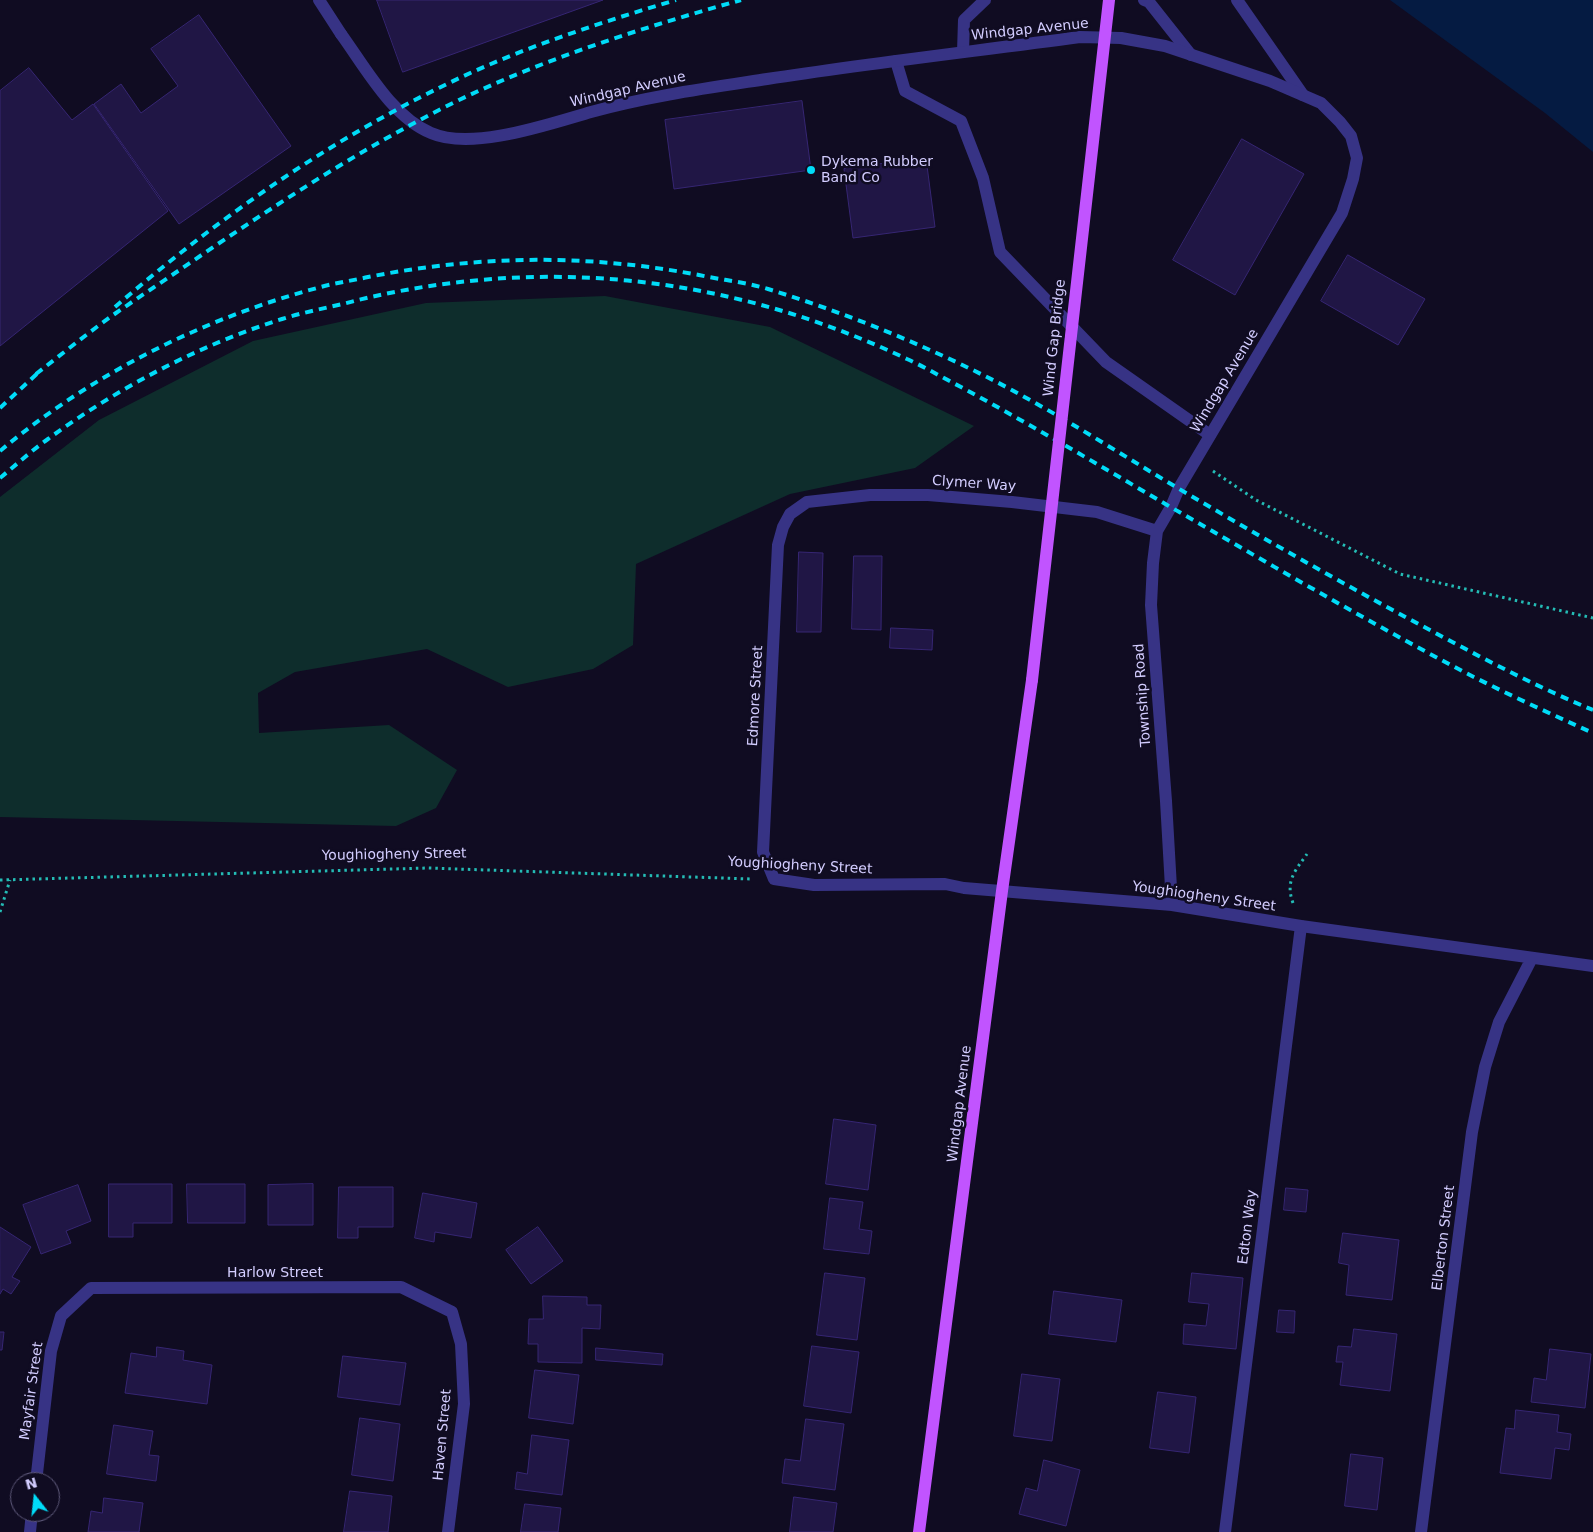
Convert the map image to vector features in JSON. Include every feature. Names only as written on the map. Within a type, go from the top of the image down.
[{"type":"main road","name":"Wind Gap Bridge","points":[[1032,680],[1109,0]]},
{"type":"main road","name":"Windgap Avenue","points":[[920,1532],[1002,891],[1032,680]]},
{"type":"street","name":"Windgap Avenue","points":[[319,0],[377,85],[398,110],[432,134],[453,138],[488,138],[521,132],[596,111],[660,96],[896,61],[1080,37],[1122,38],[1165,46],[1270,80],[1321,103],[1351,136],[1357,158],[1353,179],[1342,213],[1179,488]]},
{"type":"street","points":[[963,52],[964,20],[985,0]]},
{"type":"street","points":[[1144,0],[1149,2],[1191,55]]},
{"type":"street","points":[[1237,0],[1303,95]]},
{"type":"street","points":[[896,61],[906,91],[961,121],[982,178],[1000,252],[1106,362],[1210,435]]},
{"type":"street","name":"Township Road","points":[[1172,905],[1151,605],[1157,531],[1171,507],[1179,488]]},
{"type":"street","name":"Clymer Way","points":[[790,514],[807,502],[836,498],[870,495],[928,495],[1097,512],[1157,531]]},
{"type":"street","name":"Edmore Street","points":[[774,879],[763,852],[778,545],[783,526],[790,514]]},
{"type":"street","name":"Youghiogheny Street","points":[[774,879],[814,885],[945,884],[964,888],[1172,905],[1301,926],[1593,966]]},
{"type":"street","name":"Edton Way","points":[[1225,1532],[1301,926]]},
{"type":"street","name":"Elberton Street","points":[[1421,1532],[1476,1113],[1485,1067],[1499,1022],[1532,958]]},
{"type":"street","name":"Harlow Street","points":[[91,1288],[401,1287],[452,1312]]},
{"type":"street","name":"Mayfair Street","points":[[37,1472],[51,1351],[61,1316],[91,1288]]},
{"type":"street","name":"Haven Street","points":[[448,1532],[464,1404],[461,1344],[452,1312]]},
{"type":"path","points":[[1196,460],[1256,500],[1400,574],[1593,618]]},
{"type":"path","points":[[1301,926],[1291,897],[1291,875],[1307,854]]},
{"type":"path","name":"Youghiogheny Street","points":[[0,880],[428,868],[774,879]]},
{"type":"path","points":[[0,912],[10,880]]},
{"type":"green space","points":[[605,296],[770,327],[974,426],[915,468],[790,494],[636,564],[633,645],[593,669],[508,687],[427,649],[295,672],[258,693],[259,733],[389,725],[457,770],[436,808],[396,826],[0,817],[0,497],[99,420],[253,341],[426,303]]},
{"type":"water","points":[[1390,0],[1593,0],[1593,152],[1545,113]]},
{"type":"building","points":[[377,0],[603,0],[403,72]]},
{"type":"building","points":[[199,15],[291,146],[179,224],[94,104],[121,84],[141,113],[178,86],[151,49]]},
{"type":"building","points":[[29,68],[72,120],[93,104],[168,211],[0,346],[0,91]]},
{"type":"building","points":[[802,101],[811,170],[674,189],[665,120]]},
{"type":"building","points":[[1242,139],[1304,174],[1235,295],[1173,260]]},
{"type":"building","points":[[926,158],[935,227],[853,238],[844,169]]},
{"type":"building","points":[[1348,255],[1425,299],[1398,345],[1321,301]]},
{"type":"building","points":[[799,552],[823,553],[821,632],[797,632]]},
{"type":"building","points":[[854,556],[882,556],[881,630],[852,629]]},
{"type":"building","points":[[891,628],[933,630],[932,650],[890,648]]},
{"type":"building","points":[[834,1119],[876,1125],[868,1190],[826,1184]]},
{"type":"building","points":[[109,1184],[172,1184],[172,1223],[133,1223],[133,1237],[109,1237]]},
{"type":"building","points":[[187,1184],[245,1184],[245,1223],[188,1223]]},
{"type":"building","points":[[313,1184],[313,1225],[268,1225],[268,1185]]},
{"type":"building","points":[[78,1185],[91,1221],[66,1231],[71,1243],[41,1254],[23,1205]]},
{"type":"building","points":[[339,1187],[393,1187],[393,1227],[358,1227],[358,1238],[338,1238]]},
{"type":"building","points":[[1286,1188],[1308,1190],[1306,1212],[1284,1210]]},
{"type":"building","points":[[423,1193],[477,1203],[471,1238],[435,1232],[434,1242],[415,1238]]},
{"type":"building","points":[[830,1198],[863,1202],[859,1229],[872,1231],[869,1254],[824,1249]]},
{"type":"building","points":[[0,1227],[31,1247],[12,1277],[20,1281],[11,1294],[3,1289],[0,1294]]},
{"type":"building","points":[[538,1227],[563,1261],[531,1284],[506,1250]]},
{"type":"building","points":[[1343,1233],[1399,1240],[1392,1300],[1346,1295],[1349,1265],[1339,1263]]},
{"type":"building","points":[[825,1273],[865,1278],[857,1340],[817,1335]]},
{"type":"building","points":[[1192,1273],[1243,1278],[1236,1349],[1183,1344],[1184,1324],[1206,1326],[1209,1304],[1189,1302]]},
{"type":"building","points":[[1054,1291],[1122,1300],[1116,1342],[1049,1334]]},
{"type":"building","points":[[543,1296],[587,1297],[587,1305],[601,1305],[600,1329],[582,1328],[582,1363],[538,1362],[538,1344],[528,1344],[529,1319],[543,1319]]},
{"type":"building","points":[[1279,1310],[1295,1311],[1294,1333],[1277,1332]]},
{"type":"building","points":[[1354,1329],[1397,1334],[1390,1391],[1340,1385],[1343,1362],[1336,1362],[1338,1346],[1351,1347]]},
{"type":"building","points":[[0,1332],[4,1332],[2,1350],[0,1350]]},
{"type":"building","points":[[812,1346],[859,1352],[851,1413],[804,1406]]},
{"type":"building","points":[[157,1347],[184,1351],[183,1360],[212,1365],[207,1404],[125,1393],[131,1353],[156,1357]]},
{"type":"building","points":[[596,1348],[663,1354],[662,1365],[596,1360]]},
{"type":"building","points":[[1550,1349],[1591,1354],[1585,1408],[1531,1402],[1534,1378],[1546,1380]]},
{"type":"building","points":[[343,1356],[406,1363],[400,1405],[338,1397]]},
{"type":"building","points":[[535,1370],[579,1375],[573,1424],[529,1418]]},
{"type":"building","points":[[1022,1374],[1060,1379],[1052,1441],[1014,1436]]},
{"type":"building","points":[[1158,1392],[1196,1397],[1189,1453],[1150,1448]]},
{"type":"building","points":[[1516,1410],[1559,1415],[1557,1432],[1571,1434],[1569,1450],[1555,1448],[1551,1479],[1500,1473],[1506,1428],[1514,1429]]},
{"type":"building","points":[[360,1418],[400,1424],[393,1481],[352,1475]]},
{"type":"building","points":[[806,1419],[844,1424],[835,1490],[782,1483],[785,1459],[800,1461]]},
{"type":"building","points":[[114,1425],[153,1431],[149,1455],[159,1456],[156,1481],[107,1474]]},
{"type":"building","points":[[532,1435],[569,1440],[562,1495],[515,1489],[517,1472],[527,1474]]},
{"type":"building","points":[[1351,1454],[1383,1458],[1377,1510],[1345,1506]]},
{"type":"building","points":[[1044,1460],[1080,1470],[1066,1526],[1019,1514],[1026,1488],[1037,1491]]},
{"type":"building","points":[[350,1491],[392,1496],[388,1532],[344,1532]]},
{"type":"building","points":[[794,1497],[837,1503],[833,1532],[790,1532]]},
{"type":"building","points":[[104,1498],[143,1503],[139,1532],[88,1532],[91,1511],[102,1513]]},
{"type":"building","points":[[525,1504],[561,1508],[558,1532],[521,1532]]},
{"type":"railway","points":[[115,307],[193,243],[234,213],[317,156],[360,130],[476,70],[532,47],[589,27],[676,0]]},
{"type":"railway","points":[[36,374],[116,313],[265,212],[360,153],[426,117],[493,84],[562,57],[633,32],[741,0]]},
{"type":"railway","points":[[0,451],[72,397],[150,352],[232,316],[317,288],[410,270],[492,261],[575,261],[657,268],[768,289],[852,318],[961,364],[1083,430],[1207,505],[1364,595],[1510,672],[1593,710]]},
{"type":"railway","points":[[0,478],[48,439],[102,402],[131,385],[190,355],[282,319],[358,300],[428,286],[498,279],[568,277],[637,282],[706,292],[774,308],[841,331],[920,365],[1039,430],[1278,569],[1428,653],[1529,704],[1593,733]]},
{"type":"railway","points":[[0,408],[41,370]]},
{"type":"place","name":"Dykema Rubber Band Co","points":[[811,170]]}]
